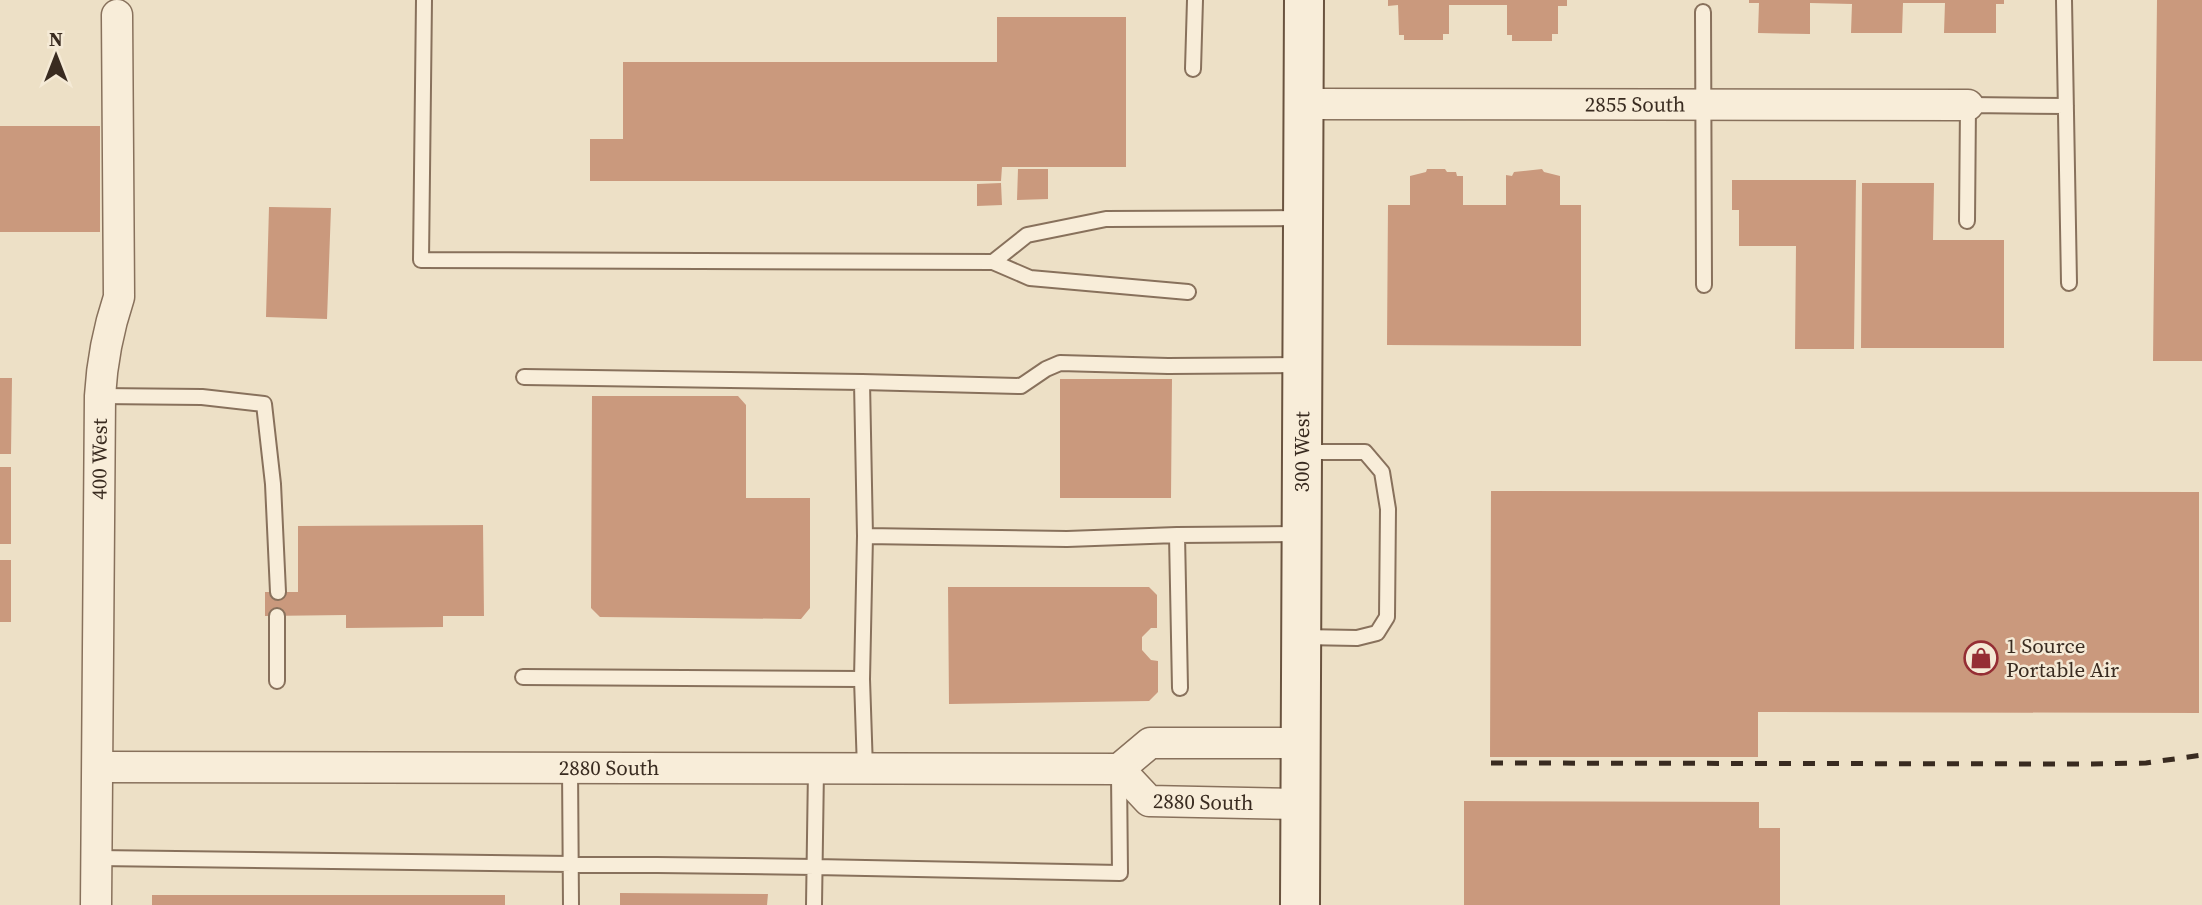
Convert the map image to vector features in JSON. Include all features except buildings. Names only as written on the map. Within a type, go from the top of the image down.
[{"type":"main road","name":"300 West","points":[[1300,905],[1304,0]]},
{"type":"street","name":"400 West","points":[[96,905],[100,396],[102,360],[109,326],[119,298],[115,7]]},
{"type":"street","name":"2855 South","points":[[1303,104],[1968,105]]},
{"type":"street","points":[[1119,769],[1150,743],[1301,743]]},
{"type":"street","name":"2880 South","points":[[97,767],[1119,769],[1149,801],[1300,804]]},
{"type":"lane","points":[[424,0],[421,260],[993,262],[1030,278],[1188,292]]},
{"type":"lane","points":[[1193,69],[1195,0]]},
{"type":"lane","points":[[2064,0],[2070,283]]},
{"type":"lane","points":[[1703,12],[1704,285]]},
{"type":"lane","points":[[1967,221],[1968,105],[2066,106]]},
{"type":"lane","points":[[993,262],[1027,235],[1106,219],[1303,218]]},
{"type":"lane","points":[[524,377],[1021,387],[1045,369],[1060,363],[1168,366],[1303,365]]},
{"type":"lane","points":[[862,382],[865,537],[862,680],[865,769]]},
{"type":"lane","points":[[100,396],[202,397],[264,404],[273,484],[278,592]]},
{"type":"lane","points":[[1301,637],[1357,638],[1377,633],[1387,617],[1388,523],[1382,472],[1365,452],[1303,452]]},
{"type":"lane","points":[[865,537],[1067,539],[1301,534]]},
{"type":"lane","points":[[1177,535],[1180,688]]},
{"type":"lane","points":[[276,681],[277,616]]},
{"type":"lane","points":[[523,677],[862,680]]},
{"type":"lane","points":[[570,767],[571,905]]},
{"type":"lane","points":[[814,905],[816,769]]},
{"type":"lane","points":[[97,858],[1120,873],[1119,769]]},
{"type":"railway","points":[[1491,763],[2092,764],[2146,763],[2202,755]]},
{"type":"place","name":"1 Source Portable Air","points":[[1981,658]]}]
